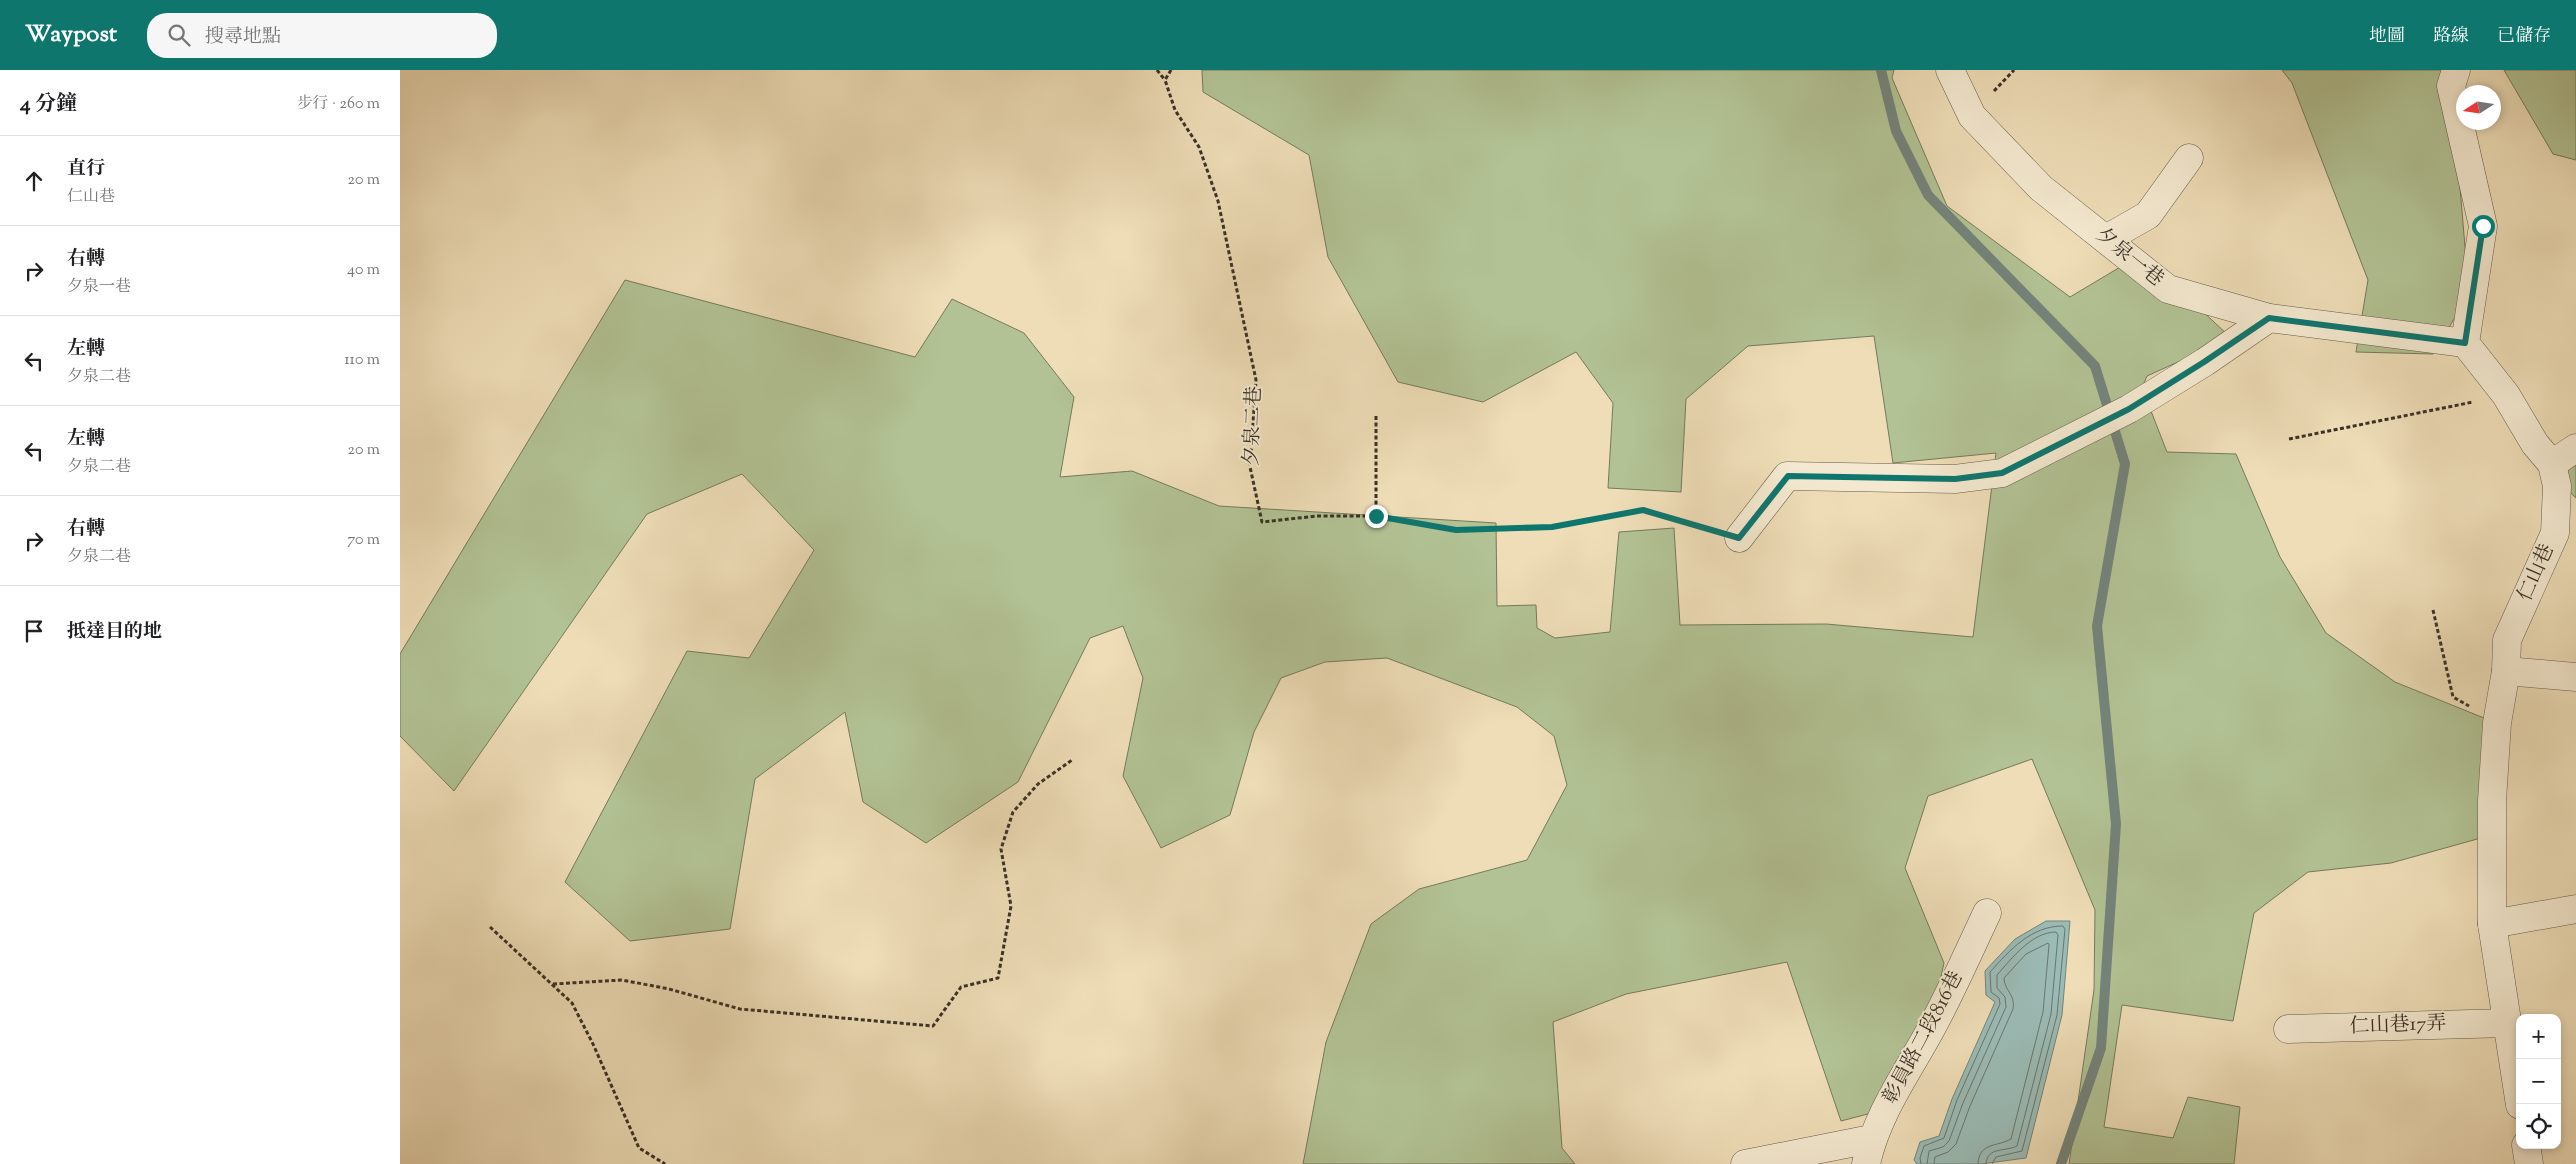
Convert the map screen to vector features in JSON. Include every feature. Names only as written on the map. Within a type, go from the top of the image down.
[{"type":"lane","name":"夕泉一巷","points":[[1950,70],[1972,116],[2041,188],[2168,290],[2269,318],[2465,343]]},
{"type":"lane","points":[[2456,70],[2452,86],[2483,226],[2465,343]]},
{"type":"lane","points":[[2106,239],[2148,215],[2189,158]]},
{"type":"lane","points":[[1739,538],[1788,476],[1955,479],[2002,473],[2129,409],[2269,318]]},
{"type":"lane","name":"仁山巷","points":[[2465,343],[2506,395],[2536,444],[2552,464],[2557,486],[2555,533],[2507,640],[2506,671],[2497,724],[2492,801],[2492,924],[2520,1104]]},
{"type":"lane","points":[[2552,464],[2576,448]]},
{"type":"lane","points":[[2506,671],[2576,677]]},
{"type":"lane","points":[[2492,924],[2576,909]]},
{"type":"lane","name":"彰員路二段816巷","points":[[1869,1151],[1987,914]]},
{"type":"lane","name":"仁山巷17弄","points":[[2288,1029],[2507,1023]]},
{"type":"lane","points":[[2527,1149],[2529,1164]]},
{"type":"lane","points":[[1745,1164],[1869,1151]]},
{"type":"path","points":[[1157,70],[1165,80],[1171,70]]},
{"type":"path","name":"夕泉二巷","points":[[1165,80],[1175,110],[1199,147],[1218,201],[1256,380],[1250,467],[1262,522],[1317,516],[1376,516],[1456,530],[1552,527],[1643,510],[1739,538]]},
{"type":"path","points":[[2290,439],[2506,395]]},
{"type":"path","points":[[1376,416],[1376,516]]},
{"type":"path","points":[[2433,610],[2453,696],[2497,724]]},
{"type":"path","points":[[553,984],[622,980],[670,989],[740,1009],[933,1026],[961,988],[998,978],[1012,906],[1001,849],[1013,812],[1038,784],[1072,760]]},
{"type":"path","points":[[490,927],[572,1003],[594,1044],[639,1148],[665,1164]]},
{"type":"green space","points":[[1202,70],[1894,70],[1892,78],[1947,206],[2070,297],[2142,254],[2231,338],[2147,376],[2142,388],[2167,452],[2236,454],[2280,557],[2326,633],[2395,682],[2484,718],[2481,838],[2391,863],[2308,872],[2254,913],[2233,1021],[2122,1005],[2104,1127],[2173,1138],[2188,1097],[2240,1107],[2234,1164],[2069,1164],[2094,990],[2095,910],[2032,759],[1928,796],[1905,868],[1944,963],[1926,1042],[1887,1109],[1841,1121],[1787,962],[1626,994],[1553,1022],[1562,1148],[1575,1164],[1303,1164],[1326,1042],[1371,924],[1419,889],[1527,860],[1567,785],[1554,736],[1517,707],[1387,658],[1325,662],[1281,678],[1254,732],[1230,815],[1161,848],[1123,776],[1143,678],[1123,626],[1090,638],[1018,782],[926,843],[863,802],[845,712],[755,779],[730,929],[630,941],[565,882],[687,651],[749,658],[814,550],[742,474],[647,514],[454,791],[400,736],[400,654],[625,280],[915,357],[952,299],[1024,333],[1074,397],[1060,477],[1132,471],[1219,506],[1496,523],[1497,606],[1536,605],[1537,628],[1555,638],[1610,632],[1619,532],[1674,528],[1680,625],[1826,624],[1973,637],[1996,453],[1893,463],[1874,336],[1748,346],[1686,399],[1681,492],[1608,488],[1613,403],[1576,352],[1483,402],[1398,382],[1328,257],[1309,155],[1203,92]]},
{"type":"green space","points":[[2282,70],[2450,70],[2469,294],[2433,354],[2356,352],[2368,280],[2292,83]]},
{"type":"green space","points":[[2504,70],[2576,70],[2576,160],[2553,154]]},
{"type":"green space","points":[[2576,460],[2576,498],[2558,481]]},
{"type":"water","points":[[2046,921],[2070,921],[2062,1015],[2026,1158],[1981,1164],[1917,1164],[1914,1160],[1920,1142],[1939,1136],[1952,1099],[1995,1002],[1986,995],[1985,971],[2015,939]]},
{"type":"waterway","points":[[1881,70],[1896,131],[1928,195],[2095,366],[2125,464],[2097,626],[2116,824],[2101,1048],[2061,1164]]},
{"type":"route","points":[[1376,516],[1456,530],[1552,527],[1643,510],[1739,538],[1788,476],[1888,476],[1955,479],[2002,473],[2129,409],[2269,318],[2465,343],[2483,226]]}]
